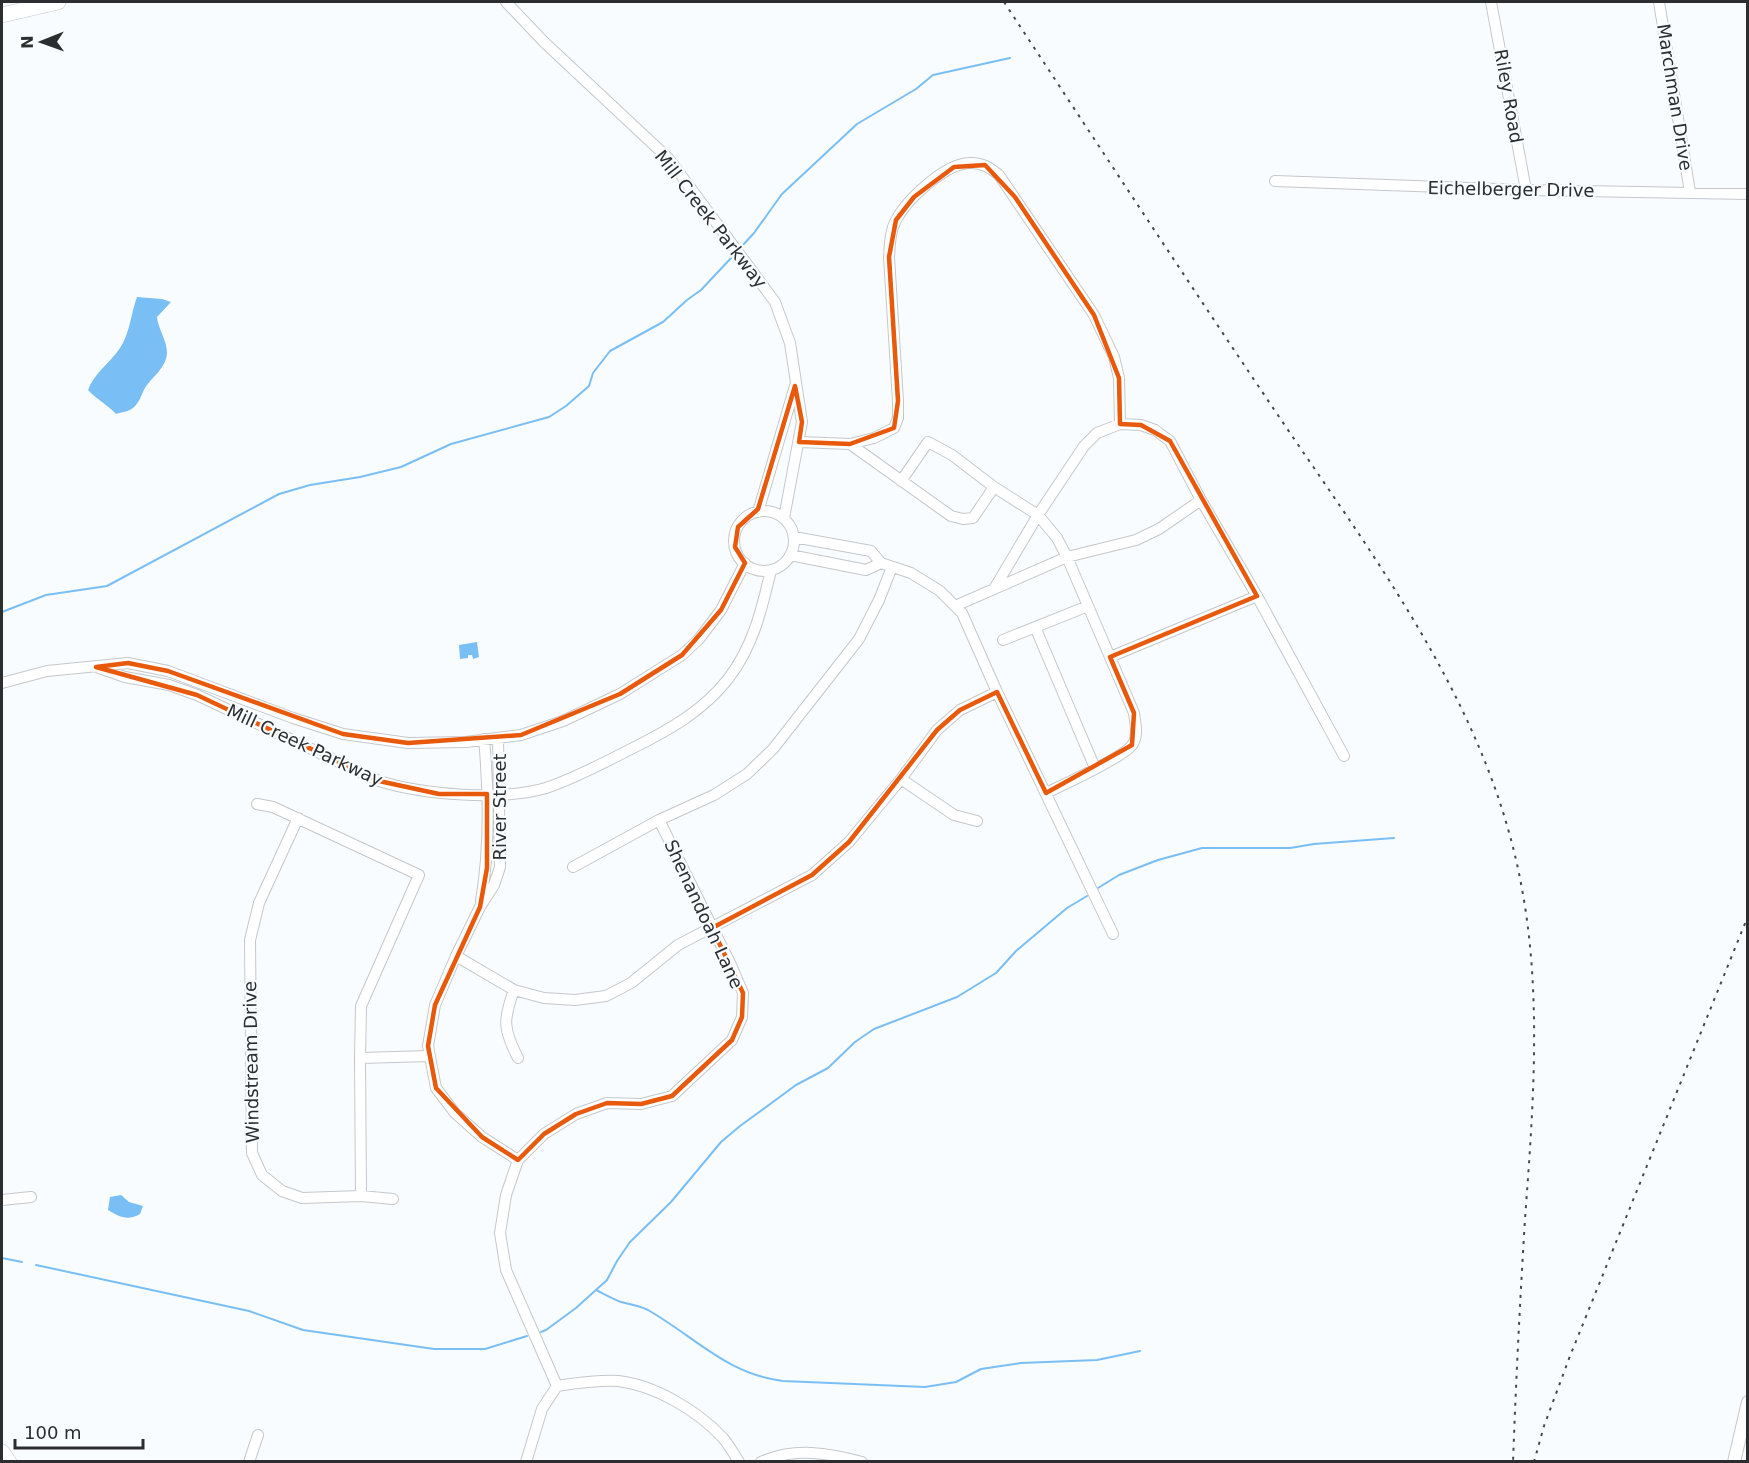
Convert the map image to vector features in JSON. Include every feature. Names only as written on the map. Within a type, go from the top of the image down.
[{"type":"main road","points":[[2,15],[58,2]]},
{"type":"main road","points":[[2,1452],[9,1461]]},
{"type":"street","name":"Mill Creek Parkway","points":[[506,2],[544,42],[669,159],[776,302],[790,343],[802,422],[784,518]]},
{"type":"street","name":"Riley Road","points":[[1491,2],[1526,190]]},
{"type":"street","name":"Marchman Drive","points":[[1659,2],[1690,192]]},
{"type":"street","points":[[799,442],[850,444],[874,438],[894,428],[898,418],[890,237],[896,220],[914,197],[954,167],[969,163],[985,165],[999,175],[1094,315],[1114,357],[1119,378],[1120,424]]},
{"type":"street","name":"Eichelberger Drive","points":[[1275,181],[1526,190],[1748,194]]},
{"type":"street","points":[[758,512],[795,386]]},
{"type":"street","points":[[994,590],[1038,516],[1084,446],[1097,433],[1120,424],[1141,425],[1155,430],[1170,441],[1344,756]]},
{"type":"street","points":[[901,481],[928,442],[952,455],[994,488],[1038,516],[1057,538],[1067,557],[1134,712],[1136,732],[1132,745],[1046,794]]},
{"type":"street","points":[[850,444],[951,516],[963,519],[973,518],[994,488]]},
{"type":"street","points":[[955,606],[1067,557],[1136,540],[1159,529],[1201,500]]},
{"type":"street","points":[[758,512],[773,512],[784,518],[794,537],[790,555],[780,566],[771,570],[762,570],[745,563],[735,547],[735,536],[744,518],[758,512]]},
{"type":"street","points":[[794,537],[871,551],[881,563],[911,573],[940,591],[962,613],[997,692],[1113,934]]},
{"type":"street","points":[[790,555],[866,570],[881,563]]},
{"type":"street","name":"Mill Creek Parkway","points":[[2,683],[47,671],[128,663],[168,671],[293,718],[344,734],[408,743],[466,742],[521,735],[563,721],[620,694],[682,654],[699,639],[721,610],[745,563]]},
{"type":"street","points":[[573,867],[659,820],[714,795],[747,774],[773,749],[859,639],[879,600],[892,567]]},
{"type":"street","name":"Mill Creek Parkway","points":[[96,667],[125,677],[169,685],[197,695],[379,781],[402,788],[439,794],[500,794],[545,788],[580,774],[666,732],[709,702],[730,677],[749,646],[759,618],[771,570]]},
{"type":"street","points":[[1110,657],[1257,596]]},
{"type":"street","points":[[1003,640],[1088,606]]},
{"type":"street","points":[[1035,627],[1095,768]]},
{"type":"street","points":[[456,956],[514,990],[544,998],[575,1000],[606,996],[631,983],[678,945],[812,875],[849,842],[901,780],[937,730],[960,710],[997,692]]},
{"type":"street","name":"River Street","points":[[498,738],[500,867],[494,885],[480,907],[435,1005],[428,1046],[436,1088],[455,1113],[482,1137],[518,1160]]},
{"type":"street","name":"River Street","points":[[480,907],[487,868],[484,739]]},
{"type":"street","points":[[901,780],[954,815],[977,821]]},
{"type":"street","points":[[257,804],[273,807],[418,874],[361,1006],[362,1197]]},
{"type":"street","name":"Windstream Drive","points":[[298,818],[259,903],[250,940],[252,1153],[262,1174],[282,1191],[302,1197],[393,1199]]},
{"type":"street","name":"Shenandoah Lane","points":[[518,1160],[544,1134],[576,1114],[607,1103],[641,1104],[672,1096],[732,1040],[742,1017],[743,993],[659,820]]},
{"type":"street","points":[[514,990],[506,1011],[506,1035],[518,1058]]},
{"type":"street","points":[[360,1058],[430,1056]]},
{"type":"street","points":[[518,1160],[506,1195],[500,1233],[507,1270],[557,1386]]},
{"type":"street","points":[[2,1200],[31,1197]]},
{"type":"street","points":[[557,1386],[618,1382],[651,1389],[685,1406],[724,1439],[739,1461]]},
{"type":"street","points":[[526,1461],[542,1409],[557,1386]]},
{"type":"street","points":[[1734,1461],[1748,1402]]},
{"type":"street","points":[[249,1461],[258,1435]]},
{"type":"street","points":[[761,1461],[793,1452],[826,1454],[862,1461]]},
{"type":"highlighted area","points":[[985,165],[1015,197],[1094,315],[1119,378],[1120,424],[1141,425],[1170,441],[1257,596],[1110,657],[1134,713],[1132,745],[1046,793],[997,692],[960,710],[937,730],[849,842],[812,875],[712,928],[743,993],[742,1017],[732,1040],[672,1096],[641,1104],[607,1103],[576,1114],[544,1134],[518,1160],[482,1137],[436,1088],[428,1046],[435,1005],[480,907],[487,868],[487,794],[439,794],[379,781],[197,695],[96,667],[128,663],[168,671],[343,734],[408,743],[521,735],[620,694],[682,655],[721,610],[745,563],[735,547],[738,527],[758,509],[795,386],[802,422],[799,442],[850,444],[894,428],[898,401],[889,257],[896,220],[914,197],[954,167]]},
{"type":"water","points":[[137,297],[171,302],[157,317],[167,353],[162,368],[145,388],[135,406],[116,414],[88,390],[94,378],[123,342]]},
{"type":"water","points":[[477,642],[479,657],[473,659],[472,655],[468,655],[468,658],[460,659],[459,645]]},
{"type":"water","points":[[121,1195],[129,1202],[143,1206],[140,1214],[124,1217],[108,1210],[110,1197]]},
{"type":"waterway","points":[[742,246],[782,194],[857,124],[916,89],[933,75],[1010,58]]},
{"type":"waterway","points":[[2,612],[46,595],[107,586],[279,494],[310,485],[360,477],[401,467],[451,444],[549,417],[589,386],[593,373],[610,351],[663,322],[701,290],[732,257]]},
{"type":"waterway","points":[[1098,888],[1119,875],[1158,860],[1202,848],[1290,848],[1394,838]]},
{"type":"waterway","points":[[541,1332],[576,1308],[607,1280],[630,1242],[671,1202],[721,1142],[740,1126],[796,1085],[828,1068],[855,1042],[874,1029],[957,997],[996,973],[1016,951],[1067,908],[1087,896]]},
{"type":"waterway","points":[[2,1258],[22,1262]]},
{"type":"waterway","points":[[36,1265],[249,1311],[303,1330],[434,1349],[485,1349],[527,1336]]},
{"type":"waterway","points":[[596,1290],[621,1302],[648,1310],[728,1363],[763,1377],[783,1381],[925,1387],[956,1382],[981,1369],[1021,1363],[1097,1360],[1140,1351]]},
{"type":"railway","points":[[1004,2],[1384,572],[1454,693],[1483,756],[1506,821],[1522,889],[1528,930],[1534,1012],[1533,1095],[1521,1280],[1513,1462]]},
{"type":"railway","points":[[1534,1462],[1544,1426],[1570,1356],[1748,916]]}]
